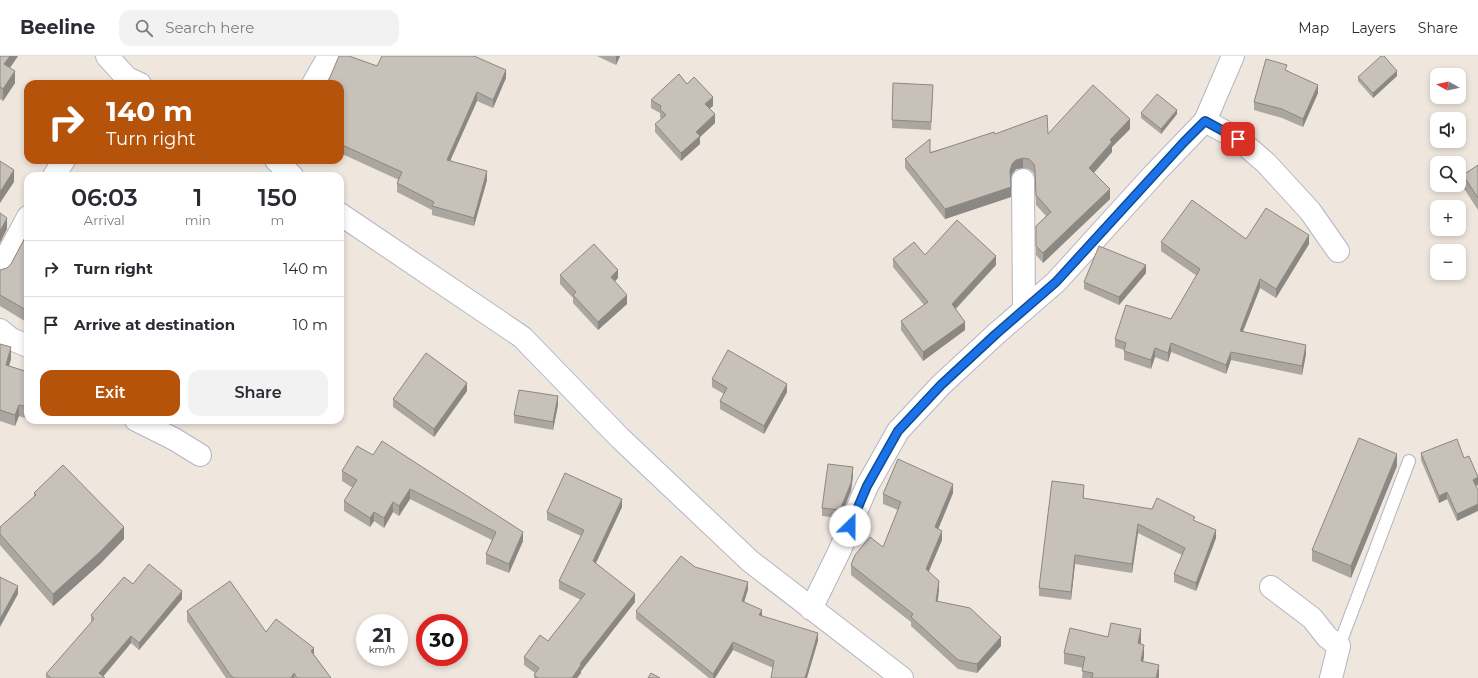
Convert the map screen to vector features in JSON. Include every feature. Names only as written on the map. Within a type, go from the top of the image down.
[{"type":"street","points":[[107,56],[128,80]]},
{"type":"street","points":[[315,80],[329,56]]},
{"type":"street","points":[[811,609],[839,552],[867,486],[898,431],[941,385],[996,334],[1056,282],[1155,172],[1205,121],[1233,56]]},
{"type":"street","points":[[1205,121],[1238,139],[1266,163],[1310,211],[1338,251]]},
{"type":"street","points":[[280,164],[288,172]]},
{"type":"street","points":[[1023,180],[1024,310]]},
{"type":"street","points":[[344,217],[522,337],[620,438],[750,561],[902,678]]},
{"type":"street","points":[[0,269],[24,224]]},
{"type":"street","points":[[0,330],[10,339],[24,344]]},
{"type":"street","points":[[144,424],[174,438],[200,455]]},
{"type":"street","points":[[1271,587],[1312,618],[1327,637],[1338,646],[1330,678]]},
{"type":"lane","points":[[1338,646],[1409,461]]},
{"type":"building","points":[[0,56],[10,56],[4,64],[15,71],[3,89],[0,87]]},
{"type":"building","points":[[339,56],[349,56],[377,66],[382,56],[474,56],[506,70],[493,100],[477,92],[447,160],[487,171],[474,218],[432,206],[434,202],[397,183],[402,172],[344,146],[344,80],[329,80]]},
{"type":"building","points":[[1381,56],[1384,56],[1397,71],[1373,93],[1358,77]]},
{"type":"building","points":[[1266,59],[1287,65],[1285,70],[1318,85],[1303,119],[1282,109],[1254,102]]},
{"type":"building","points":[[679,74],[687,84],[694,77],[713,97],[705,104],[715,114],[696,132],[700,136],[681,153],[655,124],[666,115],[660,109],[661,106],[651,100]]},
{"type":"building","points":[[893,83],[933,85],[931,122],[892,120]]},
{"type":"building","points":[[1093,85],[1130,119],[1110,140],[1112,142],[1089,168],[1110,189],[1043,253],[1036,246],[1036,226],[1051,212],[1036,195],[1034,164],[1029,159],[1023,158],[1016,160],[1012,164],[1010,171],[1011,187],[945,209],[905,159],[930,139],[930,153],[994,132],[995,134],[1047,115],[1048,134]]},
{"type":"building","points":[[1157,94],[1177,110],[1161,129],[1141,113]]},
{"type":"building","points":[[0,161],[14,170],[0,192]]},
{"type":"building","points":[[1478,165],[1478,198],[1466,180],[1466,173]]},
{"type":"building","points":[[1192,200],[1246,239],[1266,208],[1309,235],[1276,289],[1260,279],[1240,331],[1306,345],[1302,366],[1231,352],[1226,365],[1171,343],[1168,353],[1155,348],[1151,360],[1124,351],[1126,343],[1115,339],[1126,305],[1171,319],[1200,269],[1161,242]]},
{"type":"building","points":[[0,213],[7,218],[0,231]]},
{"type":"building","points":[[957,220],[996,256],[952,304],[965,322],[923,352],[901,321],[928,302],[893,259],[914,242],[925,255]]},
{"type":"building","points":[[24,240],[24,309],[0,295],[0,270],[7,268],[11,264]]},
{"type":"building","points":[[594,244],[618,270],[611,277],[627,295],[598,322],[573,295],[576,292],[560,275]]},
{"type":"building","points":[[1099,246],[1146,265],[1119,297],[1084,282]]},
{"type":"building","points":[[0,344],[11,347],[6,365],[24,371],[24,406],[19,405],[15,415],[0,410]]},
{"type":"building","points":[[728,350],[787,384],[764,426],[720,401],[727,388],[712,379]]},
{"type":"building","points":[[426,353],[467,383],[434,429],[393,399]]},
{"type":"building","points":[[519,390],[558,396],[553,422],[514,415]]},
{"type":"building","points":[[1359,438],[1397,454],[1351,566],[1312,550]]},
{"type":"building","points":[[1457,439],[1464,458],[1469,456],[1478,477],[1473,480],[1478,490],[1478,504],[1457,514],[1447,492],[1439,496],[1421,453]]},
{"type":"building","points":[[382,441],[523,532],[509,564],[486,554],[496,532],[410,489],[399,506],[393,502],[384,518],[374,512],[370,518],[344,501],[357,480],[342,471],[357,446],[373,455]]},
{"type":"building","points":[[898,459],[953,484],[935,527],[942,531],[926,569],[939,581],[936,601],[970,608],[1001,637],[977,664],[958,660],[911,617],[913,614],[851,565],[855,555],[870,537],[883,547],[901,502],[883,494]]},
{"type":"building","points":[[828,464],[853,467],[851,483],[840,510],[822,508]]},
{"type":"building","points":[[63,465],[124,527],[100,552],[53,594],[0,534],[0,527],[36,495],[34,493]]},
{"type":"building","points":[[565,473],[622,499],[593,561],[635,594],[580,664],[581,665],[572,678],[538,678],[534,675],[539,668],[524,657],[540,635],[548,641],[585,594],[559,581],[584,530],[547,512]]},
{"type":"building","points":[[1052,481],[1084,485],[1083,498],[1152,509],[1157,498],[1195,517],[1193,520],[1216,530],[1196,583],[1174,574],[1185,548],[1138,524],[1132,564],[1075,555],[1071,592],[1039,588]]},
{"type":"building","points":[[681,556],[695,567],[748,582],[742,601],[762,610],[759,615],[818,633],[805,678],[771,678],[774,661],[733,642],[713,674],[636,611]]},
{"type":"building","points":[[149,564],[182,591],[139,643],[131,636],[99,673],[105,678],[51,678],[46,674],[94,619],[91,615],[124,577],[133,584]]},
{"type":"building","points":[[0,577],[18,586],[0,619]]},
{"type":"building","points":[[230,581],[266,632],[276,619],[314,648],[311,651],[331,678],[297,678],[294,673],[291,678],[234,678],[231,676],[187,611]]},
{"type":"building","points":[[1111,623],[1141,629],[1138,643],[1144,645],[1141,661],[1159,665],[1156,678],[1092,678],[1093,673],[1082,671],[1085,657],[1064,653],[1070,628],[1108,637]]},
{"type":"building","points":[[651,673],[660,678],[648,678]]},
{"type":"route","points":[[850,526],[867,486],[898,431],[941,385],[996,334],[1056,282],[1155,172],[1205,121],[1238,139]]}]
